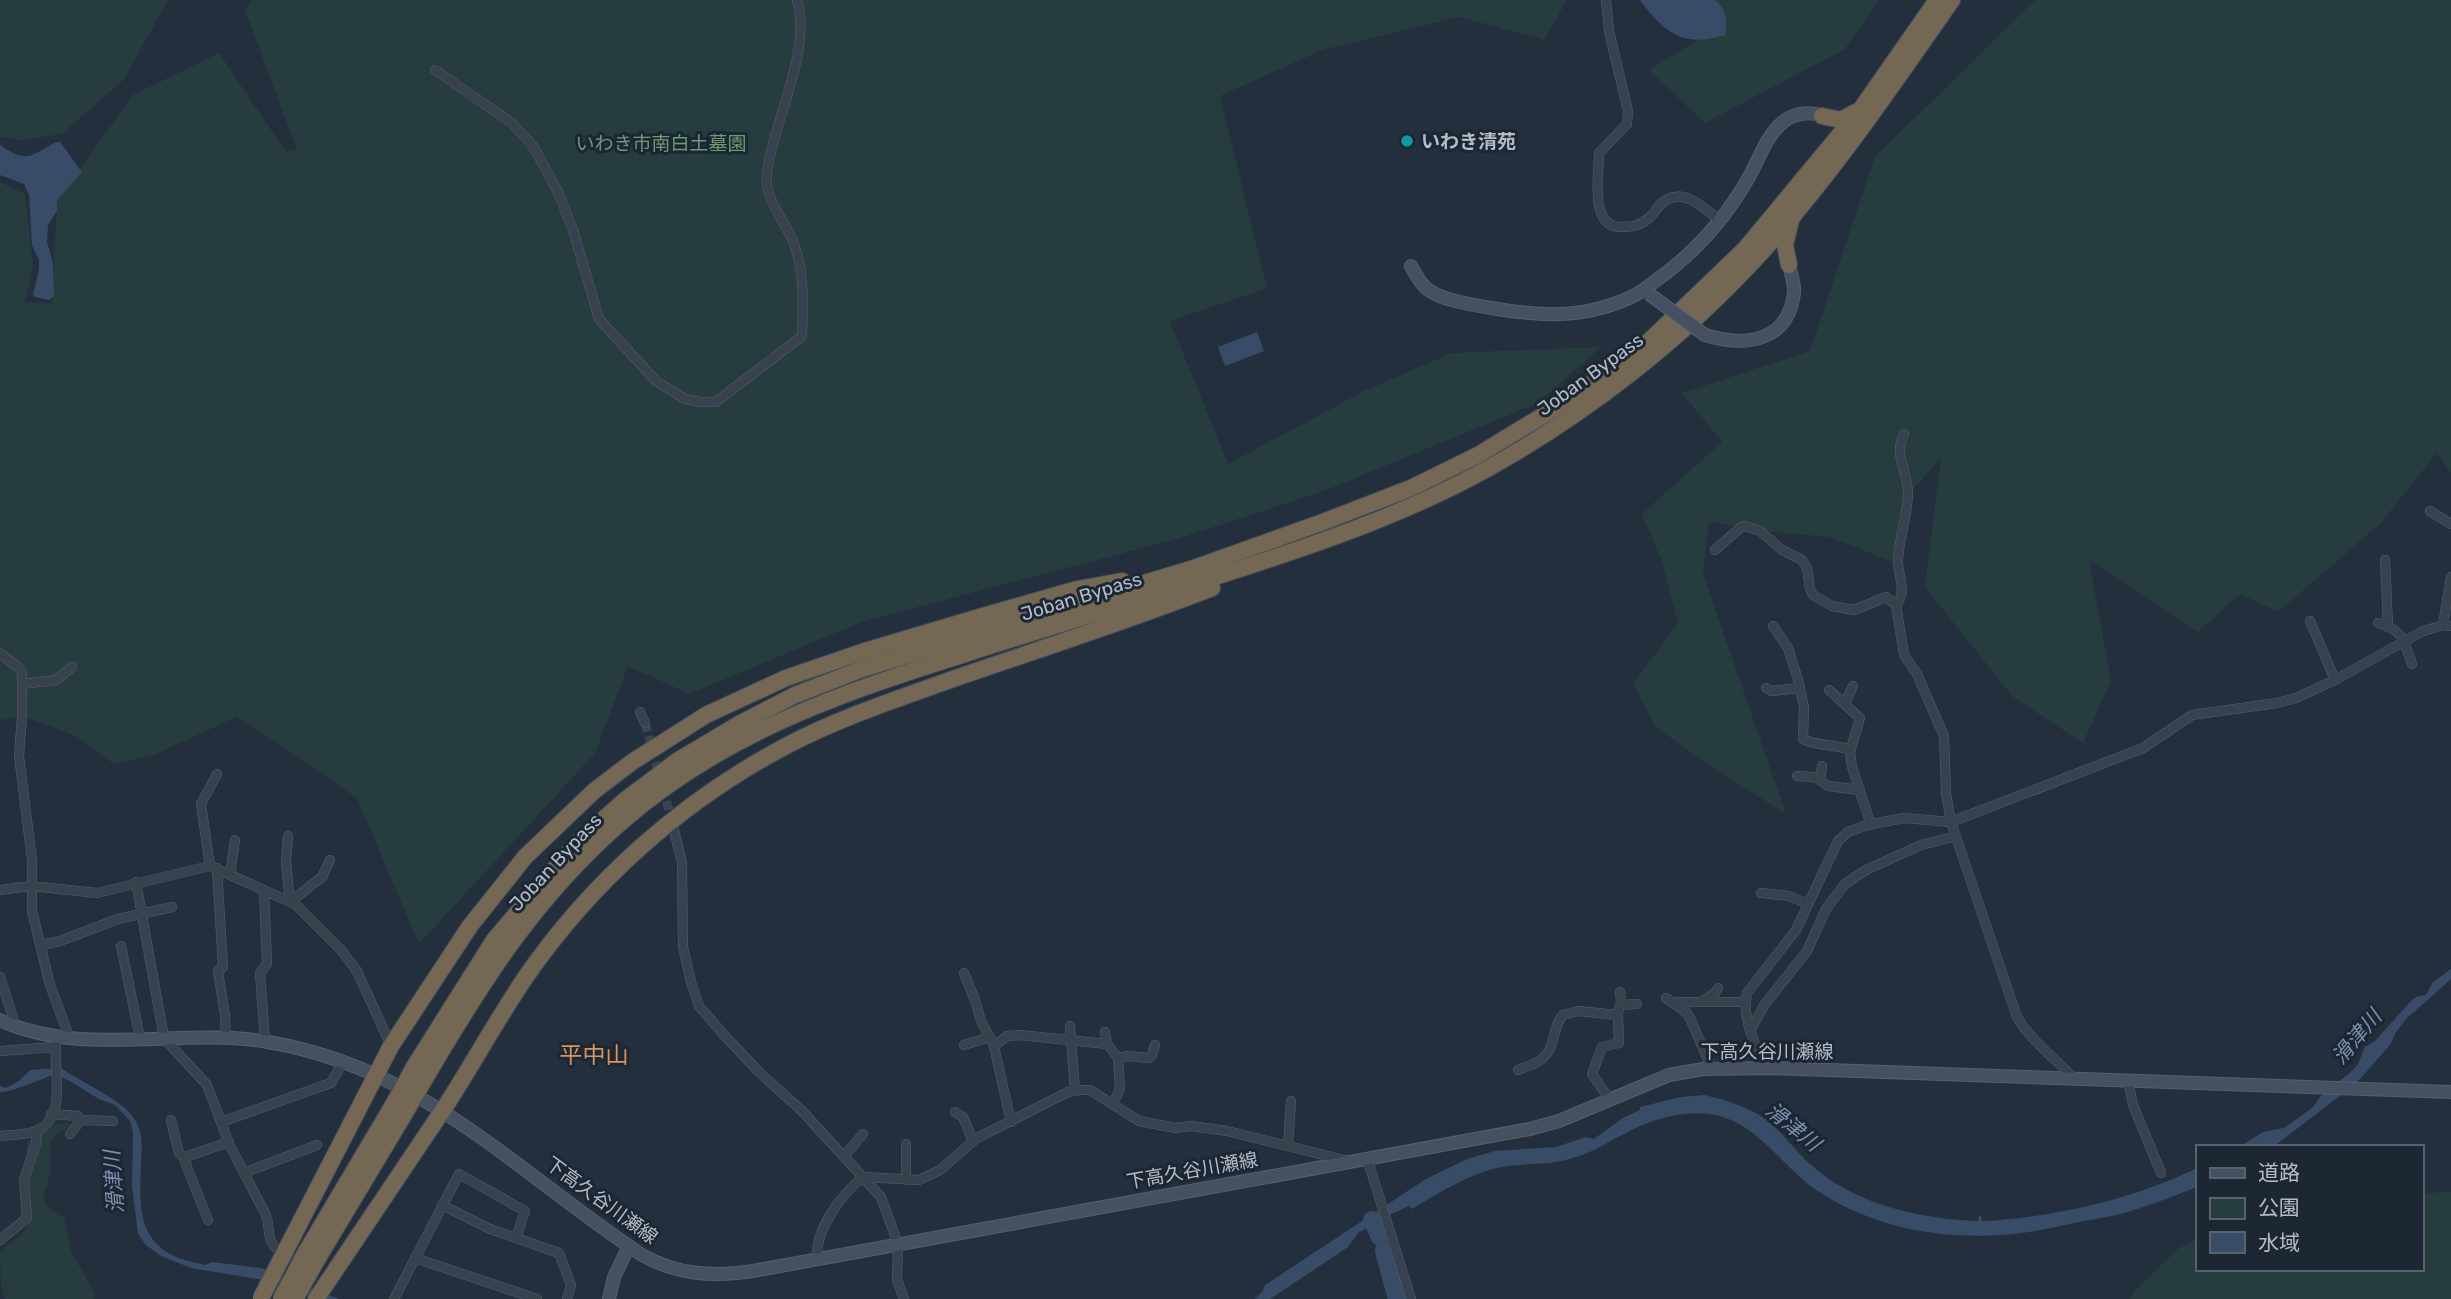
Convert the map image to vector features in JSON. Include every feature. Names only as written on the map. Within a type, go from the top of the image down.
[{"type":"highway","name":"Joban Bypass","points":[[281,1299],[313,1254],[494,940],[575,845],[624,801],[677,761],[795,695],[862,669],[1257,547],[1411,488],[1478,455],[1562,404],[1645,345],[1745,249],[1861,108],[1937,0]]},
{"type":"highway","name":"Joban Bypass","points":[[420,1072],[505,949],[564,878],[624,820],[688,772],[733,743],[867,685],[1290,553],[1415,505],[1485,469],[1544,434],[1648,359],[1756,258],[1869,118],[1952,0]]},
{"type":"highway","points":[[1822,116],[1841,120],[1861,108]]},
{"type":"highway","points":[[1822,116],[1829,125],[1825,154]]},
{"type":"highway","points":[[1789,265],[1785,245],[1793,215]]},
{"type":"highway","points":[[1756,258],[1770,255],[1789,265]]},
{"type":"highway","points":[[315,1299],[443,1110],[524,980],[574,915],[631,855],[715,788],[786,746],[880,705],[1136,618],[1233,580],[1290,553]]},
{"type":"highway","points":[[261,1299],[391,1046],[470,926],[525,857],[594,791],[668,737],[746,695],[838,660],[1078,589],[1194,568]]},
{"type":"highway","name":"Joban Bypass","points":[[295,1299],[313,1254]]},
{"type":"main road","points":[[1411,266],[1429,291],[1462,303],[1522,313],[1564,316],[1608,306],[1643,294],[1710,235],[1744,186],[1776,129],[1784,121],[1797,115],[1814,113],[1822,116]]},
{"type":"main road","points":[[1643,294],[1705,335],[1728,342],[1756,339],[1775,331],[1786,317],[1794,291],[1789,265]]},
{"type":"main road","name":"下高久谷川瀬線","points":[[5,1023],[55,1045],[70,1039],[226,1038],[265,1041],[344,1060],[443,1110],[659,1265],[709,1275],[753,1271],[1530,1129],[1559,1121],[1669,1075],[1712,1069],[2073,1078],[2451,1092]]},
{"type":"main road","points":[[609,1299],[614,1277],[629,1246]]},
{"type":"street","points":[[435,70],[512,123],[533,146],[568,217],[599,319],[614,337],[656,381],[685,399],[716,402],[802,336],[804,288],[794,243],[771,199],[766,174],[801,37],[797,0]]},
{"type":"street","points":[[1606,0],[1609,31],[1628,111],[1627,124],[1599,153],[1598,209],[1604,220],[1614,227],[1635,227],[1649,218],[1660,204],[1673,197],[1686,198],[1721,221]]},
{"type":"street","points":[[1896,604],[1902,593],[1898,564],[1908,495],[1900,461],[1900,441],[1904,434]]},
{"type":"street","points":[[2430,511],[2451,524]]},
{"type":"street","points":[[1715,550],[1741,527],[1753,528],[1782,550],[1801,560],[1807,568],[1810,589],[1814,595],[1832,606],[1854,610],[1886,597],[1896,604],[1904,655],[1917,674],[1944,736],[1946,793],[1951,822],[2017,1017],[2027,1034],[2073,1078]]},
{"type":"street","points":[[2385,560],[2388,626]]},
{"type":"street","points":[[1765,1069],[1744,1002],[1751,986],[1796,930],[1838,841],[1848,832],[1904,818],[1951,822],[2143,748],[2192,715],[2296,698],[2335,680],[2421,632],[2447,626],[2451,576]]},
{"type":"street","points":[[2310,621],[2335,680]]},
{"type":"street","points":[[2378,623],[2403,635],[2412,664]]},
{"type":"street","points":[[1773,626],[1788,648],[1800,688],[1804,707],[1803,739],[1851,750]]},
{"type":"street","points":[[0,653],[20,669],[22,684],[19,756],[32,860],[32,911],[50,985],[70,1039]]},
{"type":"street","points":[[22,684],[55,680],[72,667]]},
{"type":"street","points":[[1845,703],[1853,686]]},
{"type":"street","points":[[1766,688],[1772,691],[1800,688]]},
{"type":"street","points":[[1829,690],[1860,718],[1851,750],[1852,767],[1871,825]]},
{"type":"street","points":[[640,712],[645,723]]},
{"type":"street","points":[[1820,779],[1822,766]]},
{"type":"street","points":[[217,774],[201,804],[213,867],[223,967],[218,971],[226,1038]]},
{"type":"street","points":[[1797,776],[1820,779],[1828,786],[1860,790]]},
{"type":"street","points":[[674,830],[682,863],[683,947],[699,1006],[758,1071],[803,1111],[881,1197],[898,1244],[897,1280],[904,1299]]},
{"type":"street","points":[[288,835],[286,862],[290,902]]},
{"type":"street","points":[[1751,1029],[1765,1004],[1807,951],[1826,909],[1845,884],[1866,870],[1921,845],[1956,836]]},
{"type":"street","points":[[230,874],[235,841]]},
{"type":"street","points":[[290,902],[317,882],[330,860]]},
{"type":"street","points":[[0,890],[32,886],[97,893],[136,882],[213,867],[295,904],[341,950],[357,971],[372,999],[391,1046]]},
{"type":"street","points":[[136,882],[164,1038],[207,1085],[229,1142],[266,1215],[270,1225],[269,1237],[274,1247],[309,1268],[315,1299]]},
{"type":"street","points":[[264,891],[267,964],[260,973],[265,1041]]},
{"type":"street","points":[[1760,893],[1789,895],[1808,904]]},
{"type":"street","points":[[41,945],[141,913],[172,907]]},
{"type":"street","points":[[121,946],[140,1038]]},
{"type":"street","points":[[964,973],[981,1021],[992,1042],[1011,1122]]},
{"type":"street","points":[[0,977],[13,1017],[5,1023]]},
{"type":"street","points":[[1702,1003],[1718,988]]},
{"type":"street","points":[[1610,1100],[1592,1074],[1602,1047],[1619,1043],[1620,992]]},
{"type":"street","points":[[1712,1069],[1690,1018],[1669,1000],[1702,1003],[1744,1002]]},
{"type":"street","points":[[1518,1070],[1547,1055],[1556,1026],[1563,1015],[1578,1011],[1619,1010],[1637,1003]]},
{"type":"street","points":[[1070,1026],[1075,1091]]},
{"type":"street","points":[[1105,1032],[1107,1044],[1118,1058],[1120,1089],[1113,1104]]},
{"type":"street","points":[[964,1045],[992,1042],[1007,1036],[1107,1044]]},
{"type":"street","points":[[0,1051],[55,1045],[59,1093],[46,1124],[37,1130],[0,1136]]},
{"type":"street","points":[[1118,1058],[1149,1058],[1154,1045]]},
{"type":"street","points":[[221,1122],[331,1083],[344,1060]]},
{"type":"street","points":[[2128,1080],[2133,1105],[2161,1173]]},
{"type":"street","points":[[817,1259],[817,1248],[830,1219],[848,1189],[863,1177],[919,1180],[940,1170],[973,1141],[1075,1091],[1090,1090],[1139,1121],[1175,1128],[1191,1126],[1227,1131],[1350,1162]]},
{"type":"street","points":[[1288,1146],[1291,1101]]},
{"type":"street","points":[[955,1112],[963,1118],[973,1141]]},
{"type":"street","points":[[51,1114],[78,1116],[81,1120],[113,1121]]},
{"type":"street","points":[[70,1134],[81,1120]]},
{"type":"street","points":[[171,1120],[179,1153],[186,1160],[208,1220]]},
{"type":"street","points":[[0,1240],[27,1218],[24,1180],[36,1143],[37,1130]]},
{"type":"street","points":[[844,1156],[863,1134]]},
{"type":"street","points":[[186,1160],[188,1156],[229,1142]]},
{"type":"street","points":[[906,1144],[906,1180]]},
{"type":"street","points":[[244,1172],[317,1145]]},
{"type":"street","points":[[1367,1158],[1411,1299]]},
{"type":"street","points":[[394,1299],[458,1174],[525,1211],[516,1238]]},
{"type":"street","points":[[442,1205],[490,1229],[559,1253],[571,1284],[567,1299]]},
{"type":"street","points":[[415,1258],[537,1299]]},
{"type":"green space","points":[[0,0],[168,0],[124,79],[62,134],[22,140],[0,137]]},
{"type":"green space","name":"いわき市南白土墓園","points":[[252,0],[1567,0],[1544,40],[1460,17],[1322,50],[1220,96],[1267,288],[1170,321],[1228,464],[1364,391],[1452,353],[1601,347],[1536,404],[1324,491],[1177,539],[864,621],[689,694],[628,666],[595,753],[419,944],[357,798],[236,717],[154,755],[114,764],[76,736],[23,716],[0,720],[0,182],[25,194],[33,266],[25,302],[52,304],[57,200],[133,95],[219,53],[286,152],[297,150],[245,10]]},
{"type":"green space","points":[[1707,0],[1879,0],[1845,49],[1705,123],[1649,70],[1728,21]]},
{"type":"green space","points":[[2035,0],[2451,0],[2451,473],[2437,453],[2380,524],[2278,612],[2240,594],[2198,632],[2089,560],[2111,681],[2083,743],[2012,696],[1925,587],[1941,458],[1908,495],[1898,564],[1830,537],[1760,531],[1709,521],[1703,574],[1786,814],[1703,761],[1655,726],[1633,684],[1678,623],[1662,562],[1642,514],[1722,442],[1682,393],[1810,351],[1875,157]]},
{"type":"green space","points":[[69,1122],[69,1126],[52,1139],[50,1173],[43,1199],[48,1208],[64,1217],[71,1252],[95,1293],[94,1299],[5,1299],[1,1284],[0,1252],[25,1230],[30,1212],[27,1142],[50,1125]]},
{"type":"green space","points":[[2451,1192],[2451,1299],[2130,1299],[2133,1292],[2179,1248],[2196,1240],[2196,1271],[2423,1271],[2423,1193]]},
{"type":"water","points":[[1640,0],[1715,0],[1726,16],[1725,35],[1697,40],[1676,35],[1658,21]]},
{"type":"water","points":[[60,142],[82,172],[57,200],[57,211],[48,225],[47,242],[53,263],[54,296],[49,300],[35,297],[33,294],[39,260],[32,245],[29,195],[24,184],[0,175],[0,145],[16,155],[28,156]]},
{"type":"water","points":[[1257,332],[1264,351],[1225,366],[1218,347]]},
{"type":"water","points":[[2451,969],[2451,979],[2407,1018],[2390,1045],[2360,1079],[2276,1145],[2242,1145],[2263,1132],[2284,1128],[2312,1108],[2320,1097],[2352,1071],[2365,1047],[2374,1042],[2411,1001],[2426,995],[2433,982]]},
{"type":"water","points":[[61,1068],[122,1106],[135,1120],[141,1140],[142,1216],[146,1228],[161,1248],[178,1258],[205,1265],[212,1262],[261,1268],[339,1299],[316,1299],[276,1282],[191,1268],[161,1256],[146,1245],[138,1234],[132,1186],[133,1132],[130,1121],[115,1105],[54,1074],[0,1092],[0,1086],[6,1088],[19,1081],[30,1070]]},
{"type":"water","points":[[1704,1095],[1754,1112],[1775,1127],[1810,1164],[1853,1193],[1893,1208],[1936,1217],[1978,1221],[1981,1216],[1982,1221],[2064,1211],[2120,1198],[2196,1168],[2196,1187],[2112,1216],[2033,1231],[1969,1236],[1937,1233],[1874,1219],[1844,1206],[1816,1190],[1757,1136],[1731,1120],[1704,1113],[1680,1114],[1645,1124],[1568,1160],[1508,1166],[1470,1177],[1412,1209],[1409,1206],[1391,1214],[1379,1230],[1365,1229],[1359,1232],[1348,1247],[1270,1299],[1255,1299],[1265,1285],[1426,1179],[1467,1159],[1495,1151],[1556,1147],[1586,1137],[1594,1139],[1623,1118],[1640,1110],[1640,1107],[1681,1097]]},
{"type":"waterway","points":[[1372,1220],[1380,1237]]},
{"type":"waterway","points":[[1384,1251],[1397,1299]]},
{"type":"tunnel","points":[[645,723],[672,821]]},
{"type":"place","name":"いわき清苑","points":[[1407,141]]},
{"type":"district","name":"平中山","points":[[594,1055]]},
{"type":"water label","name":"滑津川","points":[[2357,1037]]},
{"type":"water label","name":"滑津川","points":[[1793,1127]]},
{"type":"water label","name":"滑津川","points":[[114,1182]]}]
